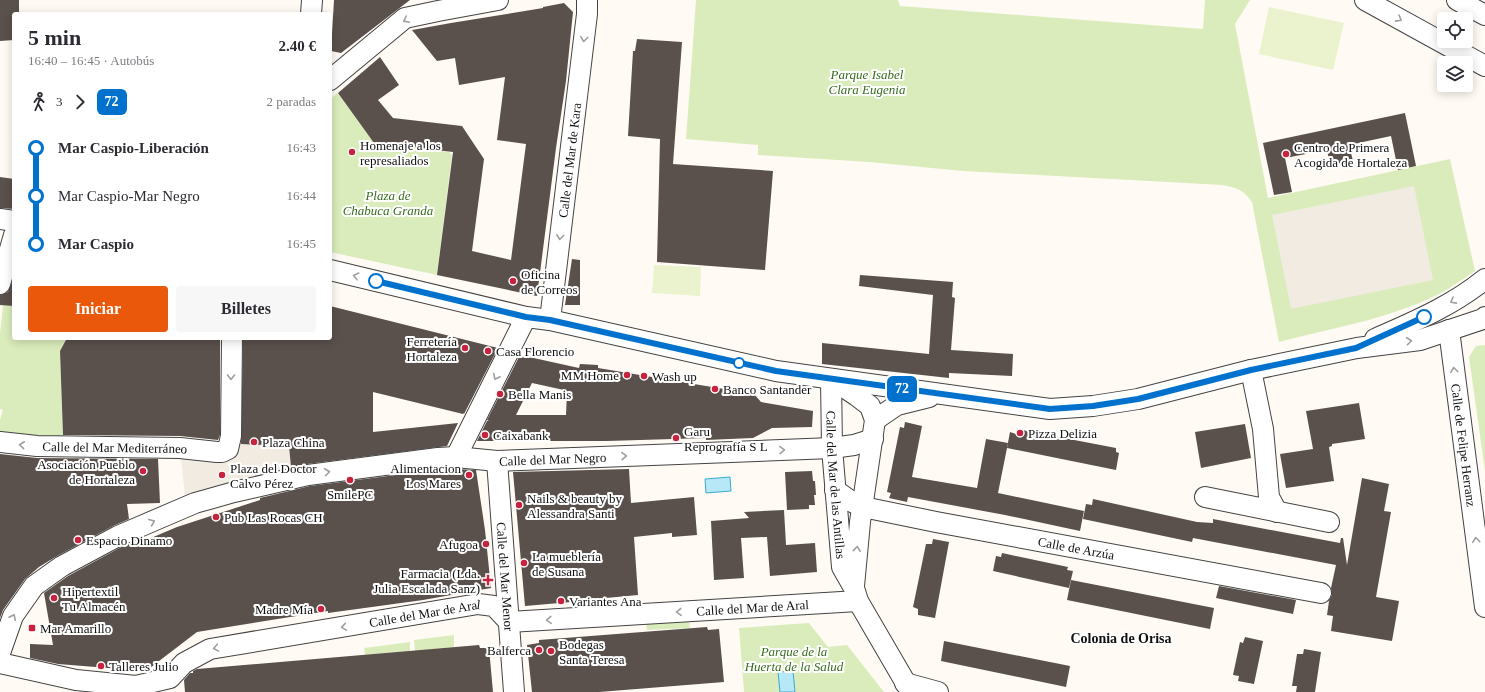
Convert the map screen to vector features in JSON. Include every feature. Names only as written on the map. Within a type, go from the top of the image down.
[{"type":"street","points":[[311,12],[312,0]]},
{"type":"street","points":[[334,73],[405,18],[438,5],[498,0]]},
{"type":"street","name":"Calle del Mar de Kara","points":[[550,320],[587,14],[587,0]]},
{"type":"street","points":[[1365,0],[1485,66]]},
{"type":"street","points":[[1457,0],[1485,15]]},
{"type":"street","points":[[0,218],[12,221]]},
{"type":"street","points":[[0,284],[12,242]]},
{"type":"street","points":[[332,270],[526,317],[550,320],[776,371],[1050,409],[1093,406],[1138,399],[1251,370],[1356,348],[1420,340],[1484,318]]},
{"type":"street","points":[[1356,348],[1424,317],[1471,290],[1485,279]]},
{"type":"street","points":[[456,457],[526,317]]},
{"type":"street","name":"Calle de Felipe Herranz","points":[[1448,330],[1479,507],[1485,607]]},
{"type":"street","name":"Calle del Mar Mediterráneo","points":[[0,442],[37,446],[180,448],[222,452],[228,449],[230,436],[232,340]]},
{"type":"street","points":[[1251,370],[1263,429],[1269,498],[1278,512]]},
{"type":"street","points":[[832,379],[870,406],[875,420],[897,405],[940,394]]},
{"type":"street","name":"Calle del Mar de las Antillas","points":[[832,379],[832,448],[842,567],[908,688]]},
{"type":"street","name":"Calle del Mar de las Antillas","points":[[856,595],[859,529],[875,420]]},
{"type":"street","name":"Calle del Mar Negro","points":[[0,653],[13,616],[34,586],[62,566],[131,531],[195,504],[234,492],[308,475],[456,457],[497,461],[832,448],[854,445],[873,439]]},
{"type":"street","name":"Calle del Mar Menor","points":[[497,461],[514,692]]},
{"type":"street","name":"Calle de Arzúa","points":[[835,490],[852,502],[863,507],[1322,593]]},
{"type":"street","points":[[1205,498],[1329,522]]},
{"type":"street","name":"Calle del Mar de Aral","points":[[0,663],[76,680],[136,686],[172,685],[184,663],[210,649],[478,604],[494,606],[509,622],[856,595]]},
{"type":"street","points":[[908,688],[938,692]]},
{"type":"green space","name":"Parque Isabel Clara Eugenia","points":[[696,0],[898,0],[900,6],[1203,29],[1205,0],[1250,0],[1235,24],[1268,198],[1450,159],[1475,271],[1439,294],[1420,303],[1360,322],[1279,342],[1252,202],[1246,194],[1236,188],[1222,185],[963,171],[869,162],[758,155],[758,145],[686,139]]},
{"type":"green space","points":[[1269,7],[1344,23],[1333,70],[1259,54]]},
{"type":"green space","name":"Plaza de Chabuca Granda","points":[[338,93],[374,143],[449,152],[452,155],[437,275],[332,252],[332,98]]},
{"type":"green space","points":[[654,265],[701,267],[700,296],[652,293]]},
{"type":"green space","points":[[3,305],[12,306],[12,340],[66,340],[60,351],[63,436],[16,436],[0,434],[0,420],[3,410],[0,409],[0,334]]},
{"type":"green space","points":[[1485,345],[1485,471],[1469,357],[1476,346]]},
{"type":"green space","points":[[689,621],[690,628],[647,630],[646,624]]},
{"type":"green space","name":"Parque de la Huerta de la Salud","points":[[809,623],[828,647],[847,645],[884,692],[744,692],[739,628]]},
{"type":"green space","points":[[454,635],[454,647],[415,651],[414,640]]},
{"type":"green space","points":[[410,642],[410,651],[365,655],[364,648]]},
{"type":"shaded area","points":[[1414,186],[1433,280],[1291,309],[1272,215]]},
{"type":"shaded area","name":"Plaza del Doctor Calvo Pérez","points":[[241,444],[289,444],[291,465],[290,467],[185,497],[181,458],[238,447]]},
{"type":"water","points":[[730,477],[731,491],[706,493],[705,479]]},
{"type":"water","points":[[793,671],[795,692],[780,692],[778,672]]},
{"type":"building","points":[[0,0],[19,0],[19,12],[12,12],[12,40],[0,41]]},
{"type":"building","points":[[334,0],[410,0],[341,53],[332,51]]},
{"type":"building","points":[[564,3],[573,12],[566,81],[537,296],[437,275],[453,152],[374,143],[338,93],[380,57],[399,85],[378,100],[393,118],[462,126],[484,159],[472,251],[511,260],[526,144],[497,140],[505,77],[459,85],[455,58],[437,61],[412,30],[543,8]]},
{"type":"building","points":[[637,39],[682,42],[673,164],[773,171],[765,270],[657,262],[660,139],[628,136],[633,51],[635,51]]},
{"type":"building","name":"Centro de Primera Acogida de Hortaleza","points":[[1405,113],[1416,166],[1398,170],[1391,136],[1349,145],[1353,161],[1330,165],[1327,150],[1285,158],[1292,192],[1274,195],[1263,143]]},
{"type":"building","points":[[0,177],[12,179],[12,209],[0,208]]},
{"type":"building","points":[[572,259],[580,260],[580,305],[565,305]]},
{"type":"building","points":[[860,275],[953,282],[952,297],[955,298],[951,350],[1013,354],[1012,376],[949,373],[949,378],[822,364],[822,343],[929,354],[933,295],[859,286]]},
{"type":"building","points":[[12,282],[12,306],[0,305],[0,295],[8,292]]},
{"type":"building","points":[[332,306],[498,348],[464,414],[373,392],[373,432],[458,423],[447,446],[291,467],[289,446],[241,444],[243,340],[332,340]]},
{"type":"building","points":[[66,340],[220,340],[220,435],[218,440],[180,436],[63,435],[60,351]]},
{"type":"building","points":[[520,355],[579,368],[580,364],[598,365],[598,368],[754,394],[761,402],[813,411],[812,427],[772,428],[753,438],[706,440],[706,438],[607,441],[477,441],[487,421],[489,420],[487,420]],"holes":[[[532,383],[567,392],[566,415],[516,415]]]},
{"type":"building","points":[[1359,403],[1365,439],[1332,444],[1332,446],[1329,447],[1334,481],[1286,488],[1280,454],[1313,449],[1306,411]]},
{"type":"building","points":[[905,422],[922,426],[912,477],[977,488],[986,439],[1008,443],[998,493],[1084,511],[1080,531],[908,497],[907,502],[889,498],[891,493],[887,492],[900,427],[904,428]]},
{"type":"building","points":[[1245,424],[1251,458],[1201,468],[1195,432]]},
{"type":"building","points":[[1017,429],[1116,448],[1116,452],[1119,453],[1116,470],[1007,448],[1010,432],[1016,434]]},
{"type":"building","points":[[0,454],[37,458],[158,459],[160,503],[127,504],[129,519],[113,526],[39,567],[25,579],[3,610],[0,618]]},
{"type":"building","points":[[629,469],[631,503],[694,497],[697,535],[672,537],[672,533],[634,537],[638,595],[525,606],[513,472]]},
{"type":"building","points":[[435,470],[476,470],[485,530],[491,588],[423,600],[328,613],[328,611],[197,632],[146,671],[58,664],[30,658],[30,644],[53,645],[44,593],[68,576],[123,546],[132,543],[132,546],[177,527],[260,500],[260,498],[310,486]]},
{"type":"building","points":[[812,471],[813,481],[815,481],[815,505],[809,505],[809,509],[787,510],[785,472]]},
{"type":"building","points":[[1362,478],[1389,484],[1384,511],[1391,512],[1376,597],[1399,601],[1392,641],[1331,631],[1333,616],[1327,615],[1329,601],[1332,595],[1331,588],[1336,565],[1193,538],[1192,542],[1083,519],[1086,504],[1092,505],[1093,499],[1197,522],[1213,523],[1213,519],[1340,543],[1341,538],[1343,538],[1347,565]]},
{"type":"building","points":[[784,510],[786,545],[815,543],[817,572],[770,576],[767,537],[741,538],[744,578],[714,580],[711,521],[749,518],[744,512]]},
{"type":"building","points":[[933,539],[949,542],[935,618],[918,615],[918,609],[913,607],[926,544],[932,544]]},
{"type":"building","points":[[1002,553],[1068,567],[1067,570],[1073,571],[1069,588],[993,571],[996,556],[1001,557]]},
{"type":"building","points":[[1071,580],[1214,608],[1210,629],[1067,600]]},
{"type":"building","points":[[1219,586],[1296,600],[1293,614],[1216,598]]},
{"type":"building","points":[[707,627],[708,630],[719,629],[724,682],[599,692],[532,692],[527,645],[539,643],[539,640]]},
{"type":"building","points":[[1245,637],[1263,641],[1254,684],[1238,681],[1239,676],[1233,675],[1240,642],[1243,643]]},
{"type":"building","points":[[944,641],[1070,666],[1066,687],[941,661]]},
{"type":"building","points":[[479,645],[480,648],[489,648],[493,692],[185,692],[184,680],[190,673],[193,673],[193,671],[197,669]]},
{"type":"building","points":[[1304,649],[1321,652],[1315,692],[1296,692],[1297,686],[1292,686],[1297,654],[1303,654]]},
{"type":"bus line","name":"72","points":[[376,281],[526,317],[550,320],[776,371],[1050,409],[1093,406],[1138,399],[1251,370],[1356,348],[1424,317]]},
{"type":"place","name":"Homenaje a los represaliados","points":[[352,152]]},
{"type":"place","name":"Centro de Primera Acogida de Hortaleza","points":[[1286,154]]},
{"type":"place","name":"Oficina de Correos","points":[[513,281]]},
{"type":"place","name":"Ferretería Hortaleza","points":[[465,348]]},
{"type":"place","name":"Casa Florencio","points":[[488,351]]},
{"type":"place","name":"MM Home","points":[[627,375]]},
{"type":"place","name":"Wash up","points":[[644,376]]},
{"type":"place","name":"Banco Santander","points":[[715,389]]},
{"type":"place","name":"Bella Manis","points":[[500,394]]},
{"type":"place","name":"Pizza Delizia","points":[[1020,433]]},
{"type":"place","name":"Caixabank","points":[[485,435]]},
{"type":"place","name":"Garu Reprografía S L","points":[[676,438]]},
{"type":"place","name":"Plaza China","points":[[254,442]]},
{"type":"place","name":"Asociación Pueblo de Hortaleza","points":[[143,471]]},
{"type":"place","name":"Plaza del Doctor Calvo Pérez","points":[[222,475]]},
{"type":"place","name":"Alimentacion Los Mares","points":[[469,475]]},
{"type":"place","name":"SmilePC","points":[[350,480]]},
{"type":"place","name":"Nails & beauty by Alessandra Santi","points":[[519,505]]},
{"type":"place","name":"Pub Las Rocas CH","points":[[216,517]]},
{"type":"place","name":"Espacio Dinamo","points":[[78,540]]},
{"type":"place","name":"Afugoa","points":[[486,544]]},
{"type":"place","name":"La mueblería de Susana","points":[[524,563]]},
{"type":"place","name":"Farmacia (Lda. Julia Escalada Sanz)","points":[[488,580]]},
{"type":"place","name":"Hipertextil Tu Almacén","points":[[54,598]]},
{"type":"place","name":"Variantes Ana","points":[[561,601]]},
{"type":"place","name":"Madre Mía","points":[[321,609]]},
{"type":"place","name":"Mar Amarillo","points":[[32,628]]},
{"type":"place","name":"Balferca","points":[[539,650]]},
{"type":"place","name":"Bodegas Santa Teresa","points":[[551,651]]},
{"type":"place","name":"Talleres Julio","points":[[101,666]]},
{"type":"district","name":"Colonia de Orisa","points":[[1121,638]]}]
